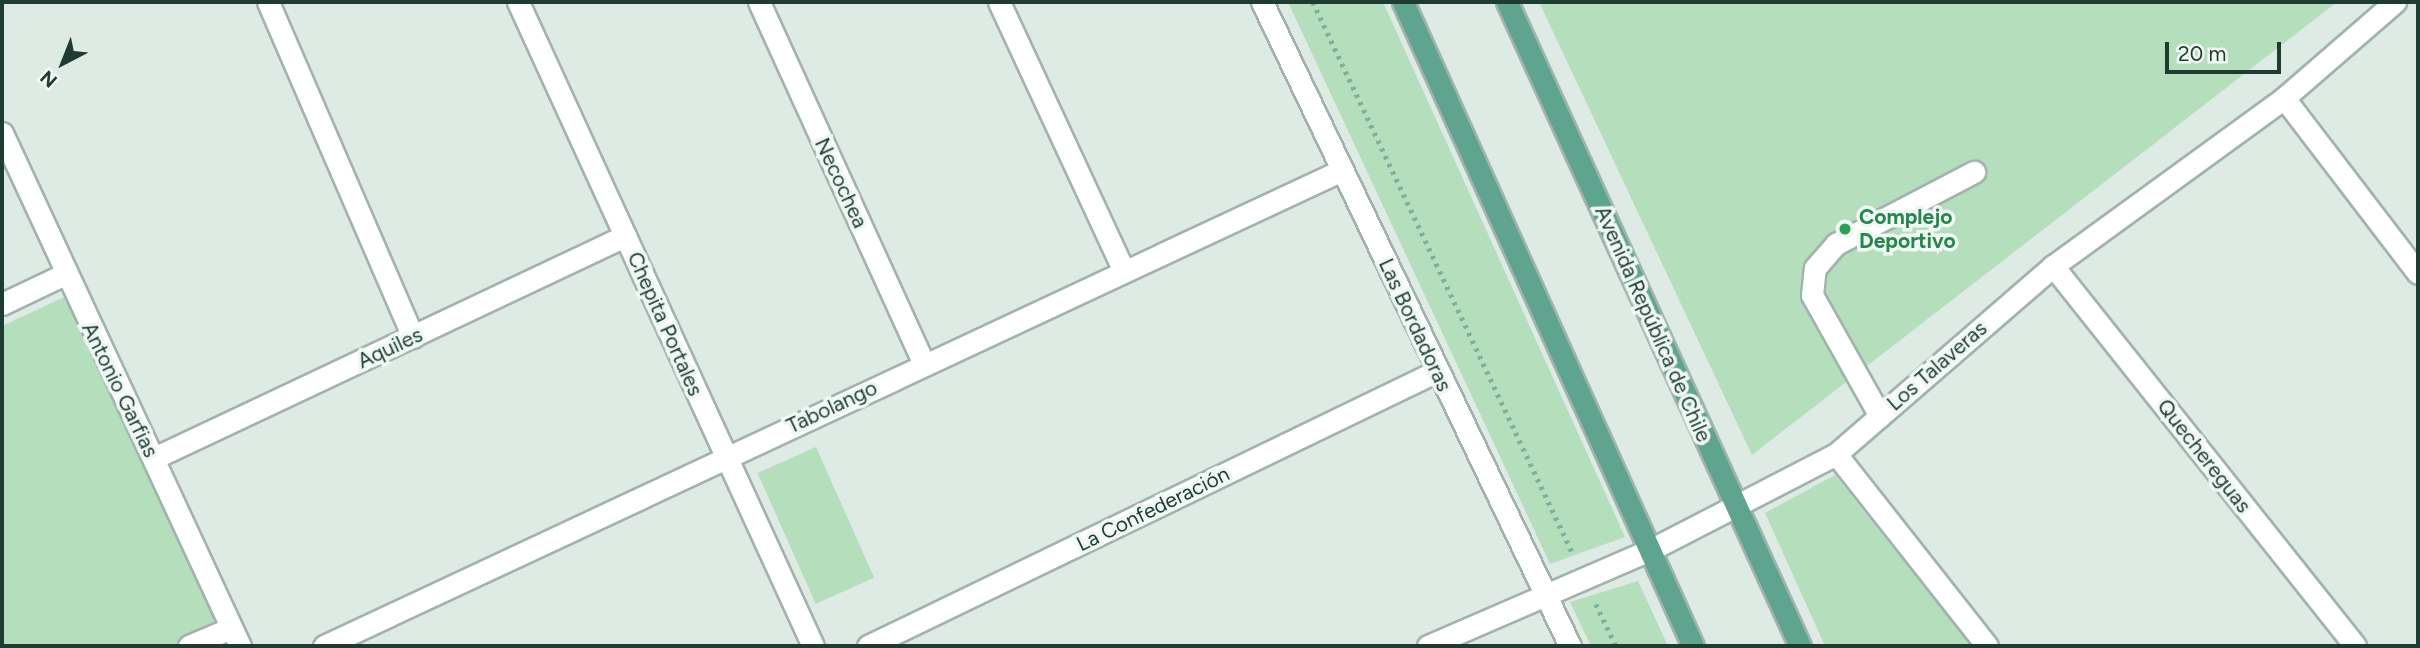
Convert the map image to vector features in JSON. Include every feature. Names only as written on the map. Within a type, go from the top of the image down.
[{"type":"main road","points":[[1403,2],[1693,646]]},
{"type":"main road","name":"Avenida República de Chile","points":[[1507,2],[1800,646]]},
{"type":"street","points":[[268,2],[413,337]]},
{"type":"street","name":"Chepita Portales","points":[[518,2],[813,646]]},
{"type":"street","name":"Necochea","points":[[759,2],[924,364]]},
{"type":"street","points":[[999,2],[1124,271]]},
{"type":"street","name":"Las Bordadoras","points":[[1262,2],[1570,646]]},
{"type":"street","name":"Los Talaveras","points":[[1428,646],[1650,550],[1836,454],[2053,266],[2284,98],[2395,2]]},
{"type":"street","points":[[2284,98],[2418,273]]},
{"type":"street","name":"Antonio Garfias","points":[[2,133],[235,637]]},
{"type":"street","name":"Tabolango","points":[[324,646],[1342,170]]},
{"type":"street","points":[[1880,416],[1812,295],[1815,268],[1836,244],[1974,172]]},
{"type":"street","name":"Aquiles","points":[[153,458],[625,236]]},
{"type":"street","name":"Quechereguas","points":[[2053,266],[2355,646]]},
{"type":"street","points":[[2,304],[65,274]]},
{"type":"street","name":"La Confederación","points":[[868,646],[1437,371]]},
{"type":"street","points":[[1836,454],[1987,646]]},
{"type":"street","points":[[189,646],[235,637]]},
{"type":"path","points":[[1313,2],[1616,646]]},
{"type":"green space","points":[[1288,2],[1383,2],[1625,537],[1550,564]]},
{"type":"green space","name":"Complejo Deportivo","points":[[1539,2],[2337,2],[1752,455]]},
{"type":"green space","points":[[77,291],[231,628],[189,646],[2,646],[2,326]]},
{"type":"green space","points":[[816,447],[874,578],[816,604],[758,473]]},
{"type":"green space","points":[[1835,475],[1971,646],[1825,646],[1765,513]]},
{"type":"green space","points":[[1638,581],[1668,646],[1591,646],[1570,602]]},
{"type":"place","name":"Complejo Deportivo","points":[[1845,229]]}]
